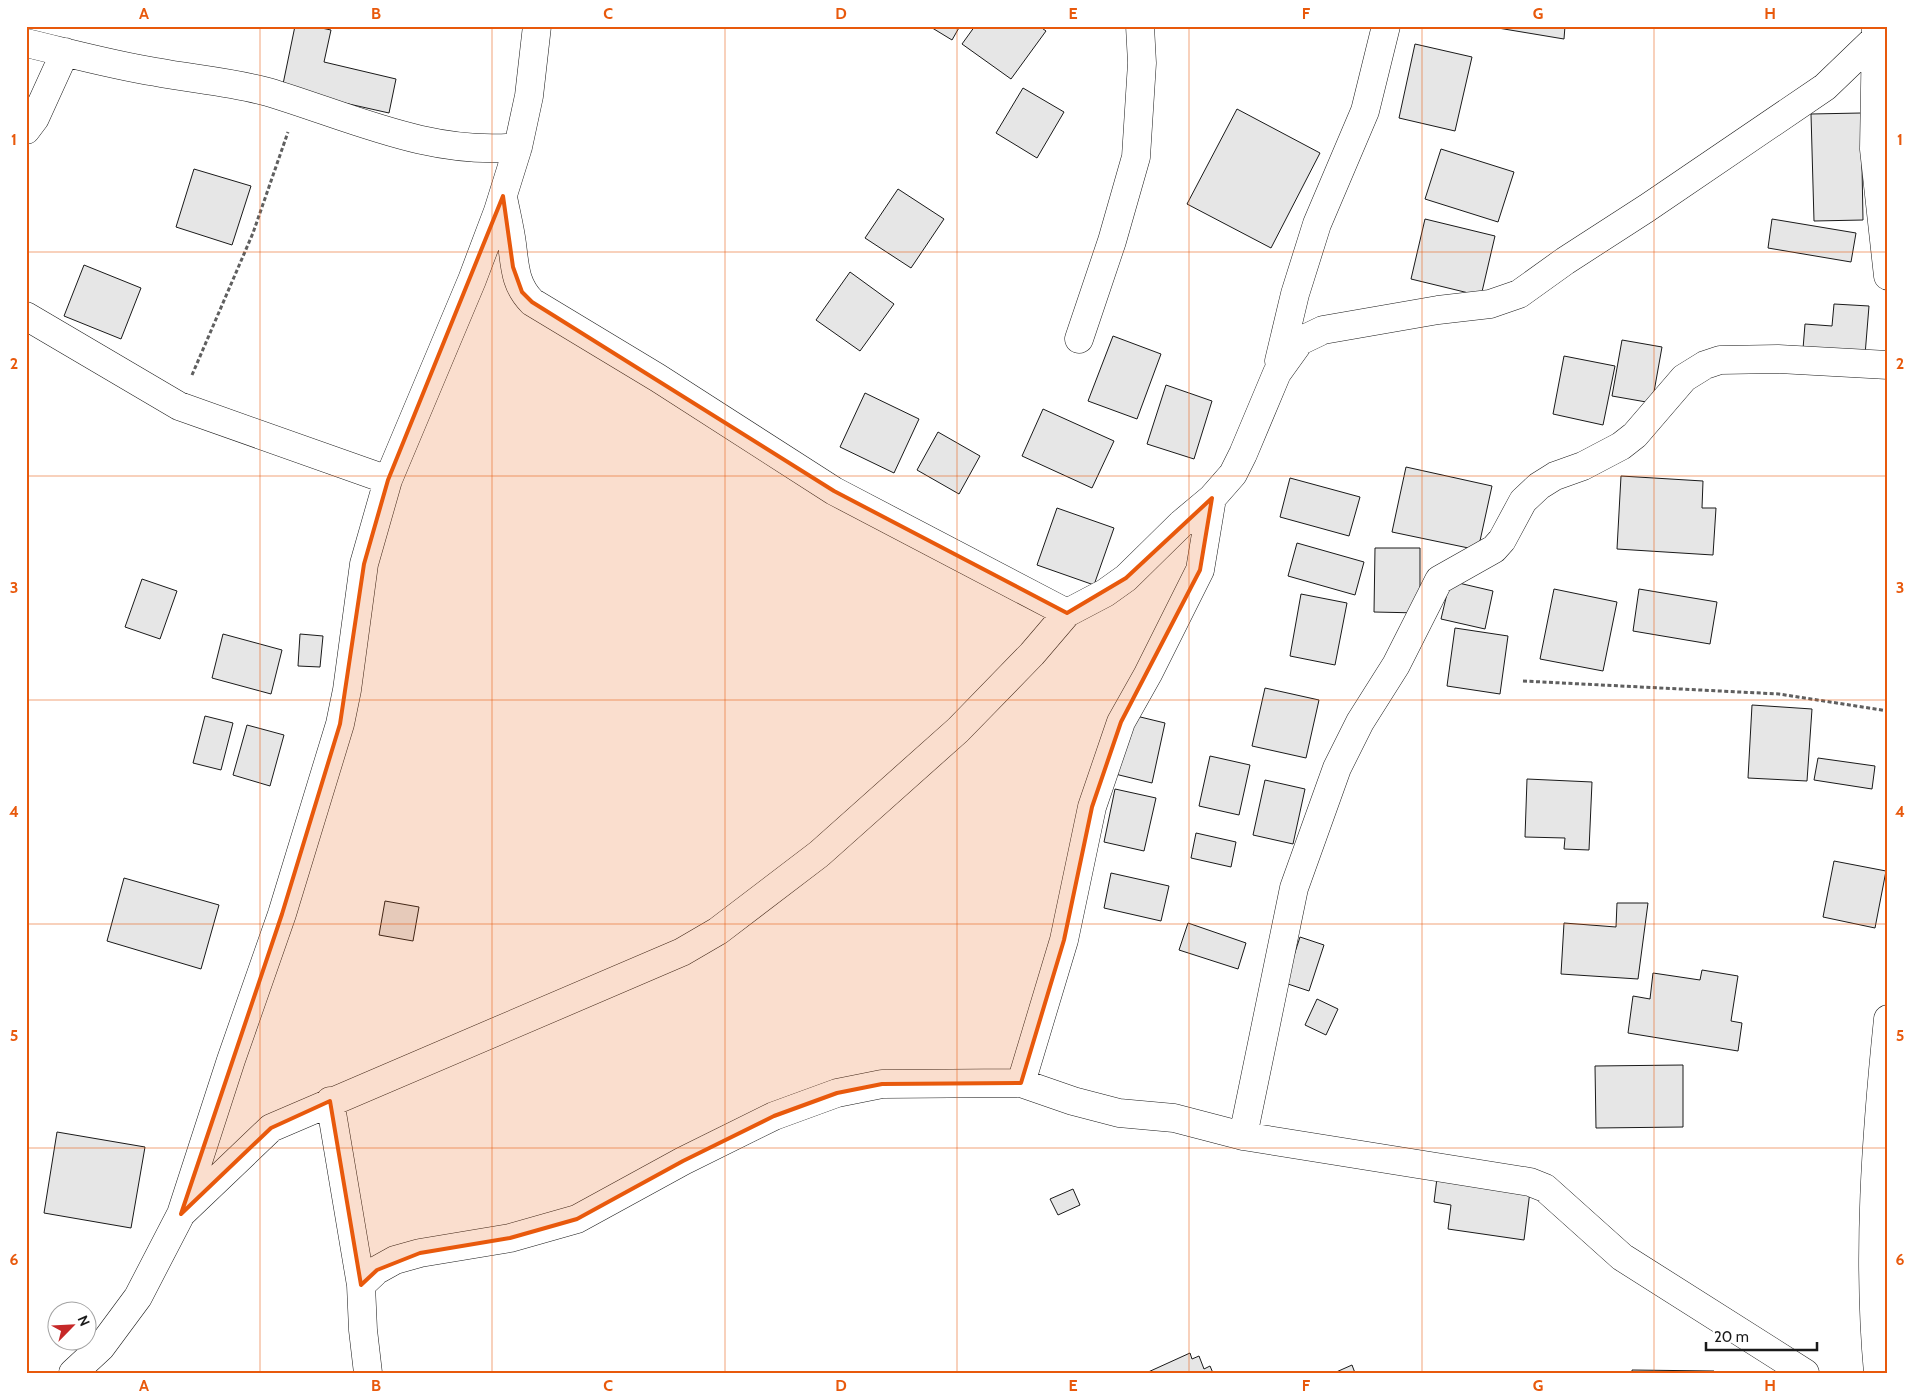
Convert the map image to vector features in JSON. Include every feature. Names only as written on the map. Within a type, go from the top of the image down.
[{"type":"street","points":[[74,1373],[101,1347],[138,1297],[181,1214],[231,1060],[282,914],[340,724],[347,690],[364,564],[388,480],[464,298],[503,196],[518,147],[530,96],[536,26]]},
{"type":"street","points":[[1079,339],[1112,241],[1136,157],[1142,64],[1140,26]]},
{"type":"street","points":[[181,1214],[271,1128],[330,1101],[673,956],[718,931],[820,854],[958,730],[1032,654],[1067,613],[1105,593],[1126,578],[1181,524],[1212,498],[1233,474],[1244,454],[1277,373],[1295,294],[1317,224],[1365,111],[1386,26]]},
{"type":"street","points":[[1277,373],[1300,341],[1323,330],[1438,310],[1490,304],[1519,294],[1565,260],[1647,208],[1825,87],[1876,32]]},
{"type":"street","points":[[1876,32],[1874,149],[1888,276]]},
{"type":"street","points":[[26,43],[131,68],[267,92],[439,145],[488,150],[518,147]]},
{"type":"street","points":[[26,130],[35,118],[65,52]]},
{"type":"street","points":[[503,196],[512,243],[514,267],[522,292],[532,302],[658,378],[834,491],[1067,613]]},
{"type":"street","points":[[26,316],[179,406],[388,480]]},
{"type":"street","points":[[1243,1136],[1294,888],[1337,768],[1360,722],[1396,665],[1438,580],[1494,549],[1509,528],[1523,501],[1539,486],[1555,476],[1583,466],[1621,446],[1635,435],[1684,378],[1705,365],[1720,360],[1778,359],[1888,364]]},
{"type":"street","points":[[1021,1083],[1064,940],[1097,790],[1120,722],[1148,674],[1200,570],[1212,498]]},
{"type":"street","points":[[1878,1373],[1874,1280],[1873,1184],[1888,1019]]},
{"type":"street","points":[[361,1285],[377,1270],[395,1260],[420,1253],[510,1238],[577,1219],[708,1148],[774,1116],[837,1093],[882,1084],[1021,1083],[1073,1101],[1119,1113],[1174,1118],[1243,1136],[1530,1182],[1545,1188],[1622,1257],[1805,1373]]},
{"type":"street","points":[[330,1101],[361,1285],[363,1330],[368,1373]]},
{"type":"street","points":[[348,1373],[363,1330]]},
{"type":"path","points":[[179,406],[253,233],[298,103]]},
{"type":"path","points":[[1523,681],[1779,694],[1888,711]]},
{"type":"highlighted area","points":[[503,196],[513,267],[522,292],[532,302],[834,491],[1067,613],[1126,578],[1212,498],[1200,570],[1121,722],[1092,807],[1064,940],[1021,1083],[882,1084],[837,1093],[774,1116],[683,1161],[577,1219],[510,1238],[420,1253],[377,1270],[361,1285],[330,1101],[271,1128],[181,1214],[282,914],[340,724],[364,564],[388,480]]},
{"type":"building","points":[[295,26],[312,26],[331,30],[324,62],[396,79],[389,113],[282,89]]},
{"type":"building","points":[[929,26],[960,26],[952,40]]},
{"type":"building","points":[[975,26],[1039,26],[1046,31],[1011,79],[962,44]]},
{"type":"building","points":[[1486,26],[1565,26],[1564,39]]},
{"type":"building","points":[[1415,44],[1472,57],[1455,131],[1399,118]]},
{"type":"building","points":[[1023,88],[1064,112],[1037,158],[996,133]]},
{"type":"building","points":[[1237,109],[1320,153],[1271,248],[1187,204]]},
{"type":"building","points":[[1861,113],[1863,220],[1814,221],[1811,114]]},
{"type":"building","points":[[1441,149],[1514,172],[1498,222],[1425,199]]},
{"type":"building","points":[[194,169],[251,186],[232,245],[176,227]]},
{"type":"building","points":[[898,189],[944,219],[911,268],[865,238]]},
{"type":"building","points":[[1425,219],[1495,236],[1481,296],[1411,279]]},
{"type":"building","points":[[1772,219],[1856,233],[1851,262],[1768,248]]},
{"type":"building","points":[[84,265],[141,288],[121,339],[64,316]]},
{"type":"building","points":[[850,272],[894,304],[860,351],[816,320]]},
{"type":"building","points":[[1834,304],[1869,306],[1865,355],[1803,349],[1805,324],[1832,326]]},
{"type":"building","points":[[1113,336],[1161,354],[1137,419],[1088,401]]},
{"type":"building","points":[[1622,340],[1662,347],[1652,403],[1612,396]]},
{"type":"building","points":[[1564,356],[1615,366],[1603,425],[1553,414]]},
{"type":"building","points":[[1166,385],[1212,401],[1194,459],[1147,444]]},
{"type":"building","points":[[865,393],[919,419],[894,473],[840,447]]},
{"type":"building","points":[[1043,409],[1114,441],[1092,488],[1022,456]]},
{"type":"building","points":[[938,432],[980,456],[959,494],[917,470]]},
{"type":"building","points":[[1406,467],[1492,486],[1478,550],[1392,532]]},
{"type":"building","points":[[1621,476],[1703,481],[1702,508],[1716,508],[1713,555],[1617,549]]},
{"type":"building","points":[[1290,478],[1360,497],[1349,536],[1280,517]]},
{"type":"building","points":[[1057,508],[1114,528],[1094,585],[1037,565]]},
{"type":"building","points":[[1297,543],[1364,562],[1355,595],[1288,576]]},
{"type":"building","points":[[1375,548],[1420,548],[1420,613],[1374,612]]},
{"type":"building","points":[[142,579],[177,591],[160,639],[125,627]]},
{"type":"building","points":[[1450,581],[1493,591],[1485,629],[1441,619]]},
{"type":"building","points":[[1554,589],[1617,602],[1603,671],[1540,659]]},
{"type":"building","points":[[1639,589],[1717,602],[1710,644],[1633,631]]},
{"type":"building","points":[[1301,594],[1347,603],[1335,665],[1290,656]]},
{"type":"building","points":[[1455,628],[1508,636],[1500,694],[1447,686]]},
{"type":"building","points":[[223,634],[282,650],[271,694],[212,678]]},
{"type":"building","points":[[300,634],[323,636],[320,667],[298,666]]},
{"type":"building","points":[[1265,688],[1319,700],[1306,758],[1252,746]]},
{"type":"building","points":[[1752,705],[1812,709],[1807,781],[1748,778]]},
{"type":"building","points":[[1128,714],[1165,723],[1152,783],[1115,774]]},
{"type":"building","points":[[205,716],[233,723],[221,770],[193,763]]},
{"type":"building","points":[[247,725],[284,735],[270,786],[233,775]]},
{"type":"building","points":[[1210,756],[1250,765],[1239,815],[1199,806]]},
{"type":"building","points":[[1818,758],[1875,766],[1872,789],[1814,780]]},
{"type":"building","points":[[1527,779],[1592,782],[1589,850],[1564,849],[1565,838],[1525,837]]},
{"type":"building","points":[[1265,780],[1305,789],[1293,844],[1253,835]]},
{"type":"building","points":[[1115,789],[1156,798],[1144,851],[1104,842]]},
{"type":"building","points":[[1196,833],[1236,842],[1231,867],[1191,858]]},
{"type":"building","points":[[1834,861],[1886,871],[1875,928],[1823,917]]},
{"type":"building","points":[[1111,873],[1169,886],[1161,921],[1104,908]]},
{"type":"building","points":[[124,878],[219,905],[201,969],[107,941]]},
{"type":"building","points":[[385,901],[419,907],[413,941],[379,935]]},
{"type":"building","points":[[1617,903],[1648,903],[1638,979],[1561,974],[1564,923],[1616,927]]},
{"type":"building","points":[[1188,923],[1246,943],[1238,969],[1179,950]]},
{"type":"building","points":[[1300,937],[1324,945],[1309,991],[1285,983]]},
{"type":"building","points":[[1702,970],[1738,976],[1731,1021],[1742,1023],[1738,1051],[1628,1033],[1633,996],[1650,999],[1653,973],[1700,980]]},
{"type":"building","points":[[1317,999],[1338,1009],[1326,1035],[1305,1025]]},
{"type":"building","points":[[1683,1065],[1683,1127],[1596,1128],[1595,1066]]},
{"type":"building","points":[[57,1132],[145,1147],[131,1228],[44,1213]]},
{"type":"building","points":[[1437,1178],[1530,1191],[1524,1240],[1448,1229],[1451,1205],[1434,1202]]},
{"type":"building","points":[[1073,1189],[1080,1205],[1058,1215],[1050,1199]]},
{"type":"building","points":[[1190,1353],[1192,1359],[1199,1356],[1204,1369],[1210,1366],[1213,1373],[1146,1373]]},
{"type":"building","points":[[1352,1365],[1355,1373],[1334,1373]]},
{"type":"building","points":[[1632,1370],[1714,1371],[1714,1373],[1632,1373]]}]
